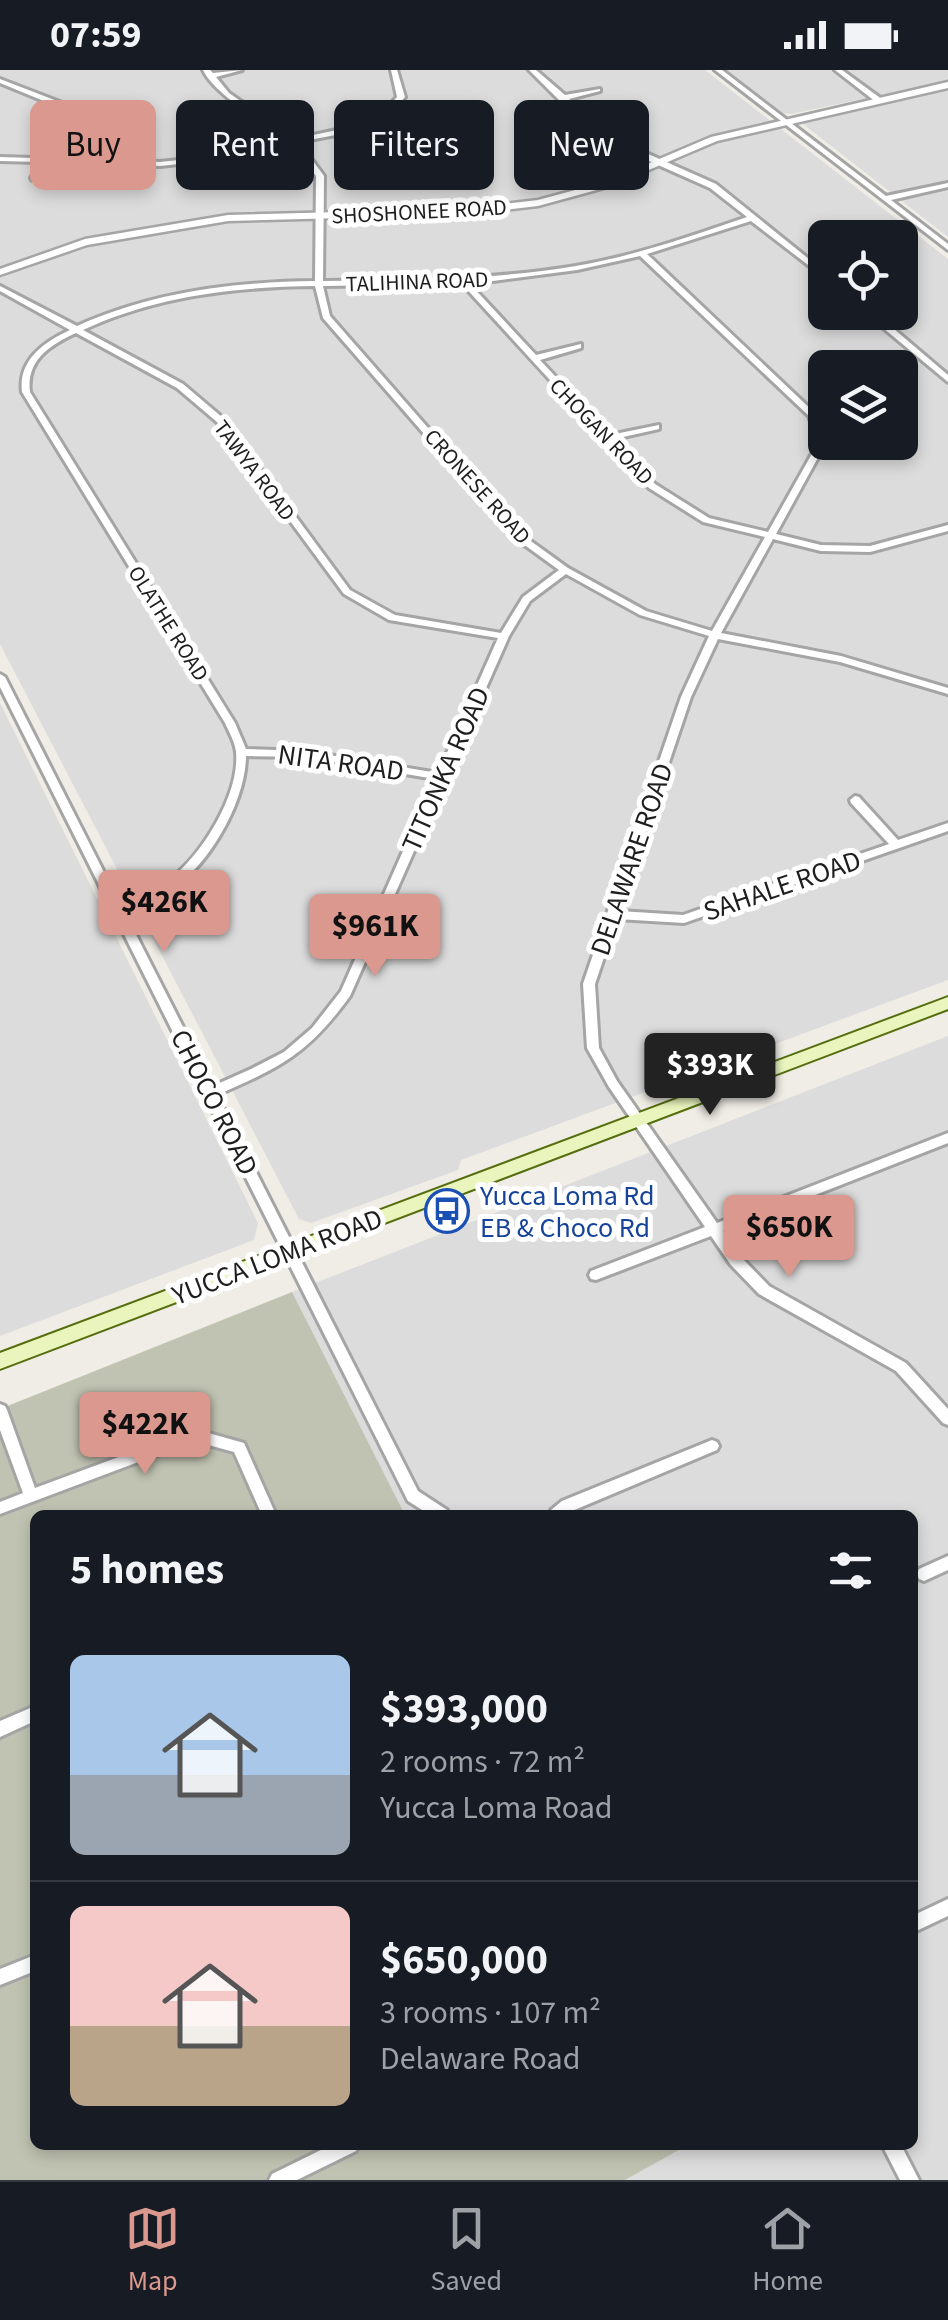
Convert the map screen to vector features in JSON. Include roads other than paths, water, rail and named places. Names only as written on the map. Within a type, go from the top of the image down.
[{"type":"main road","name":"YUCCA LOMA ROAD","points":[[0,1361],[948,1003]]},
{"type":"street","points":[[208,73],[240,70]]},
{"type":"street","points":[[394,70],[400,100]]},
{"type":"street","points":[[532,70],[616,143],[713,186],[808,262]]},
{"type":"street","points":[[718,70],[948,248]]},
{"type":"street","points":[[838,70],[878,100]]},
{"type":"street","name":"CRONESE ROAD","points":[[208,73],[236,100]]},
{"type":"street","points":[[0,81],[48,100]]},
{"type":"street","name":"SHOSHONEE ROAD","points":[[0,272],[85,242],[228,218],[459,212],[538,203],[608,184],[714,138],[948,85]]},
{"type":"street","points":[[562,98],[598,90]]},
{"type":"street","points":[[0,159],[30,160]]},
{"type":"street","name":"CRONESE ROAD","points":[[314,168],[320,176],[319,285],[326,316],[518,536],[565,570],[643,613],[715,635],[841,659],[948,691]]},
{"type":"street","points":[[885,200],[948,185]]},
{"type":"street","name":"TALIHINA ROAD","points":[[78,328],[146,302],[213,289],[464,282],[644,256],[754,217]]},
{"type":"street","name":"DELAWARE ROAD","points":[[644,256],[813,415],[822,444],[715,635],[686,697],[589,984],[593,1048],[714,1229],[764,1290],[900,1367],[948,1419]]},
{"type":"street","name":"CHOGAN ROAD","points":[[464,282],[652,486],[706,520],[770,539],[822,548],[870,549],[948,528]]},
{"type":"street","name":"TAWYA ROAD","points":[[0,288],[180,386],[220,420],[347,592],[392,618],[504,636]]},
{"type":"street","name":"OLATHE ROAD","points":[[78,328],[33,358],[25,374],[26,392],[220,706],[241,752]]},
{"type":"street","points":[[889,330],[948,379]]},
{"type":"street","points":[[533,359],[578,346]]},
{"type":"street","points":[[609,438],[656,427]]},
{"type":"street","name":"TITONKA ROAD","points":[[211,1092],[282,1062],[317,1034],[346,993],[504,636],[526,599],[565,570]]},
{"type":"street","name":"CHOCO ROAD","points":[[0,677],[413,1496],[434,1510]]},
{"type":"street","points":[[115,905],[154,893],[196,862],[231,798],[241,770],[241,752]]},
{"type":"street","name":"NITA ROAD","points":[[241,752],[305,754],[441,778]]},
{"type":"street","points":[[856,800],[896,845]]},
{"type":"street","name":"SAHALE ROAD","points":[[613,915],[684,919],[948,827]]},
{"type":"street","points":[[596,1275],[948,1138]]},
{"type":"street","points":[[0,1410],[31,1496]]},
{"type":"street","points":[[0,1508],[194,1436],[239,1447],[268,1510]]},
{"type":"street","points":[[562,1510],[712,1446]]},
{"type":"street","points":[[924,1574],[948,1563]]},
{"type":"street","points":[[0,1729],[30,1715]]},
{"type":"street","points":[[918,1922],[948,1908]]},
{"type":"street","points":[[0,1978],[30,1965]]},
{"type":"street","points":[[278,2180],[340,2150]]},
{"type":"street","points":[[894,2150],[910,2180]]},
{"type":"place","name":"Yucca Loma Rd EB & Choco Rd","points":[[447,1211]]}]
